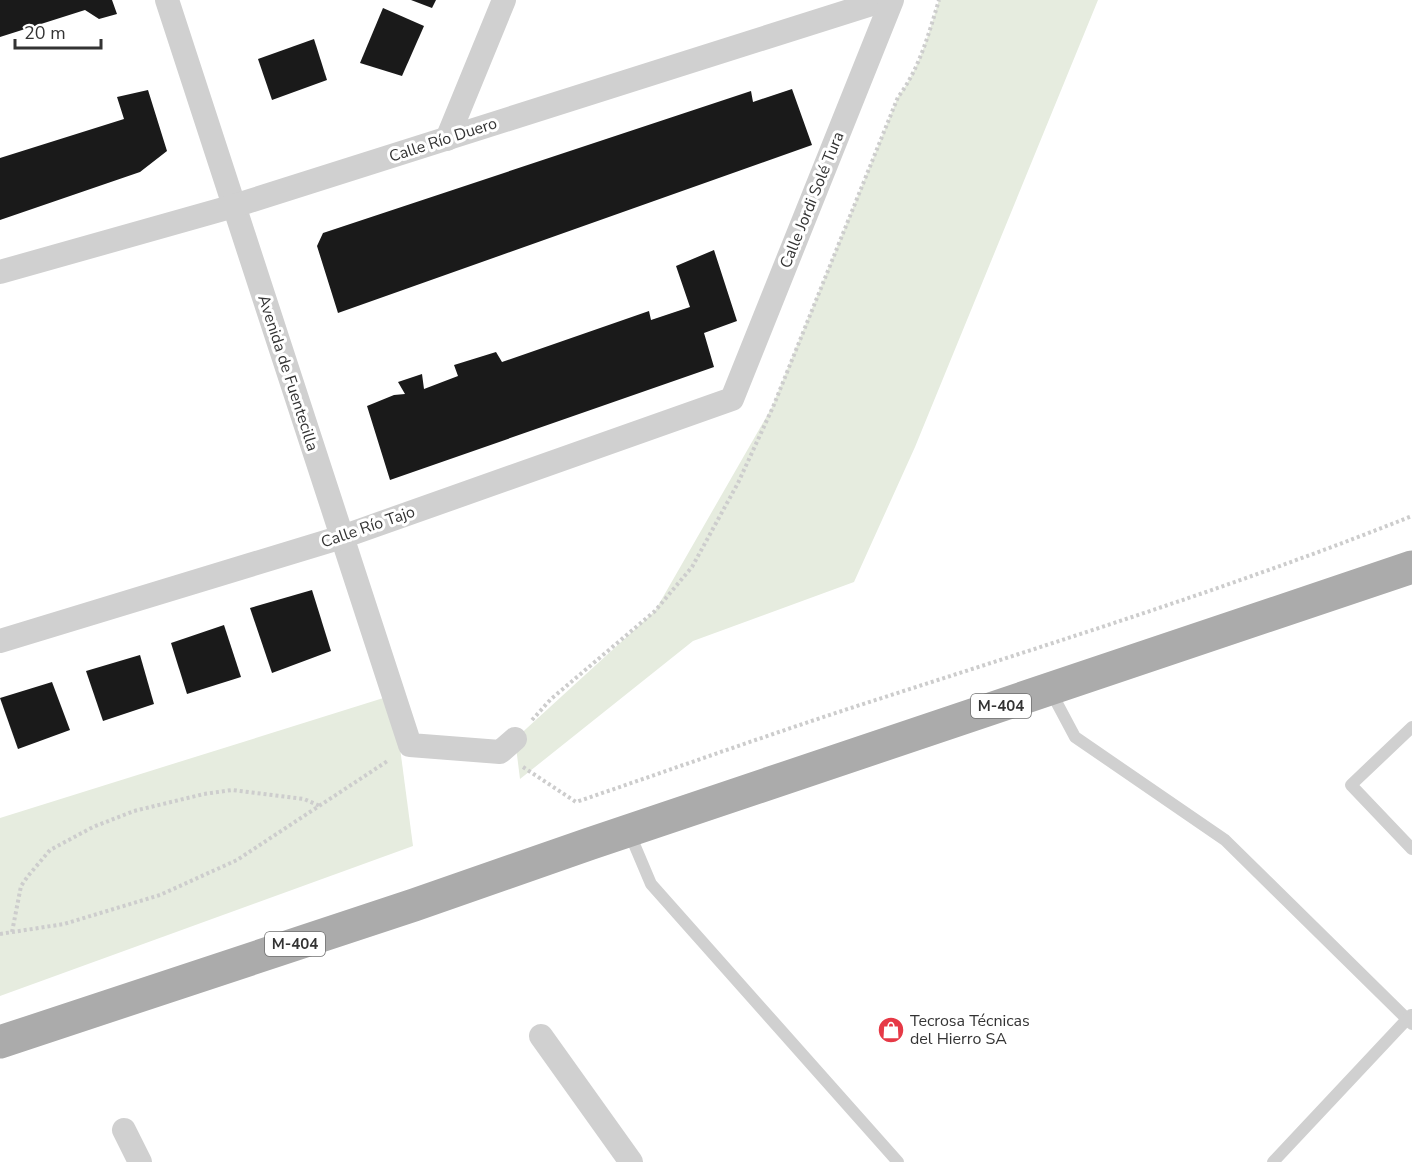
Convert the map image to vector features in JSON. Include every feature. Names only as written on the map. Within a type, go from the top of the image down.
[{"type":"main road","name":"M-404","points":[[0,1042],[1412,567]]},
{"type":"street","name":"Avenida de Fuentecilla","points":[[167,0],[410,745]]},
{"type":"street","points":[[447,139],[504,0]]},
{"type":"street","name":"Calle Río Duero","points":[[0,272],[234,206],[884,0]]},
{"type":"street","name":"Calle Jordi Solé Tura","points":[[732,399],[892,0]]},
{"type":"street","name":"Calle Río Tajo","points":[[0,641],[342,537],[732,399]]},
{"type":"street","points":[[410,745],[507,746]]},
{"type":"street","points":[[541,1036],[631,1162]]},
{"type":"street","points":[[124,1130],[140,1162]]},
{"type":"lane","points":[[1050,689],[1075,736],[1225,840],[1410,1019],[1273,1162]]},
{"type":"lane","points":[[1412,727],[1351,785],[1412,849]]},
{"type":"lane","points":[[629,831],[651,884],[898,1162]]},
{"type":"path","points":[[507,746],[576,802],[1318,554],[1412,516]]},
{"type":"path","points":[[0,934],[64,924],[160,895],[237,860],[321,807],[410,745]]},
{"type":"path","points":[[12,932],[21,886],[43,855],[50,849],[93,827],[134,811],[204,794],[232,790],[304,799],[321,807]]},
{"type":"shaded area","points":[[939,0],[1098,0],[915,447],[854,582],[693,641],[520,779],[515,739],[655,611],[772,407],[898,97],[918,63]]},
{"type":"shaded area","points":[[393,695],[413,846],[0,996],[0,818]]},
{"type":"building","points":[[0,0],[112,0],[117,14],[99,19],[85,10],[0,37]]},
{"type":"building","points":[[411,0],[436,0],[432,8]]},
{"type":"building","points":[[383,8],[424,26],[402,76],[360,63]]},
{"type":"building","points":[[314,39],[327,80],[272,100],[258,59]]},
{"type":"building","points":[[792,89],[812,145],[338,313],[317,246],[323,233],[751,91],[753,102]]},
{"type":"building","points":[[148,90],[167,151],[140,172],[0,220],[0,158],[124,119],[117,97]]},
{"type":"building","points":[[714,250],[737,321],[704,333],[714,367],[390,480],[367,406],[394,395],[405,394],[398,382],[422,374],[424,389],[458,376],[454,365],[496,352],[502,362],[649,311],[651,320],[690,307],[676,266]]},
{"type":"building","points":[[312,590],[331,651],[272,673],[250,608]]},
{"type":"building","points":[[224,625],[241,677],[187,694],[171,643]]},
{"type":"building","points":[[140,655],[154,704],[103,721],[86,671]]},
{"type":"building","points":[[52,682],[70,730],[18,749],[0,698]]},
{"type":"place","name":"Tecrosa Técnicas del Hierro SA","points":[[891,1030]]}]
